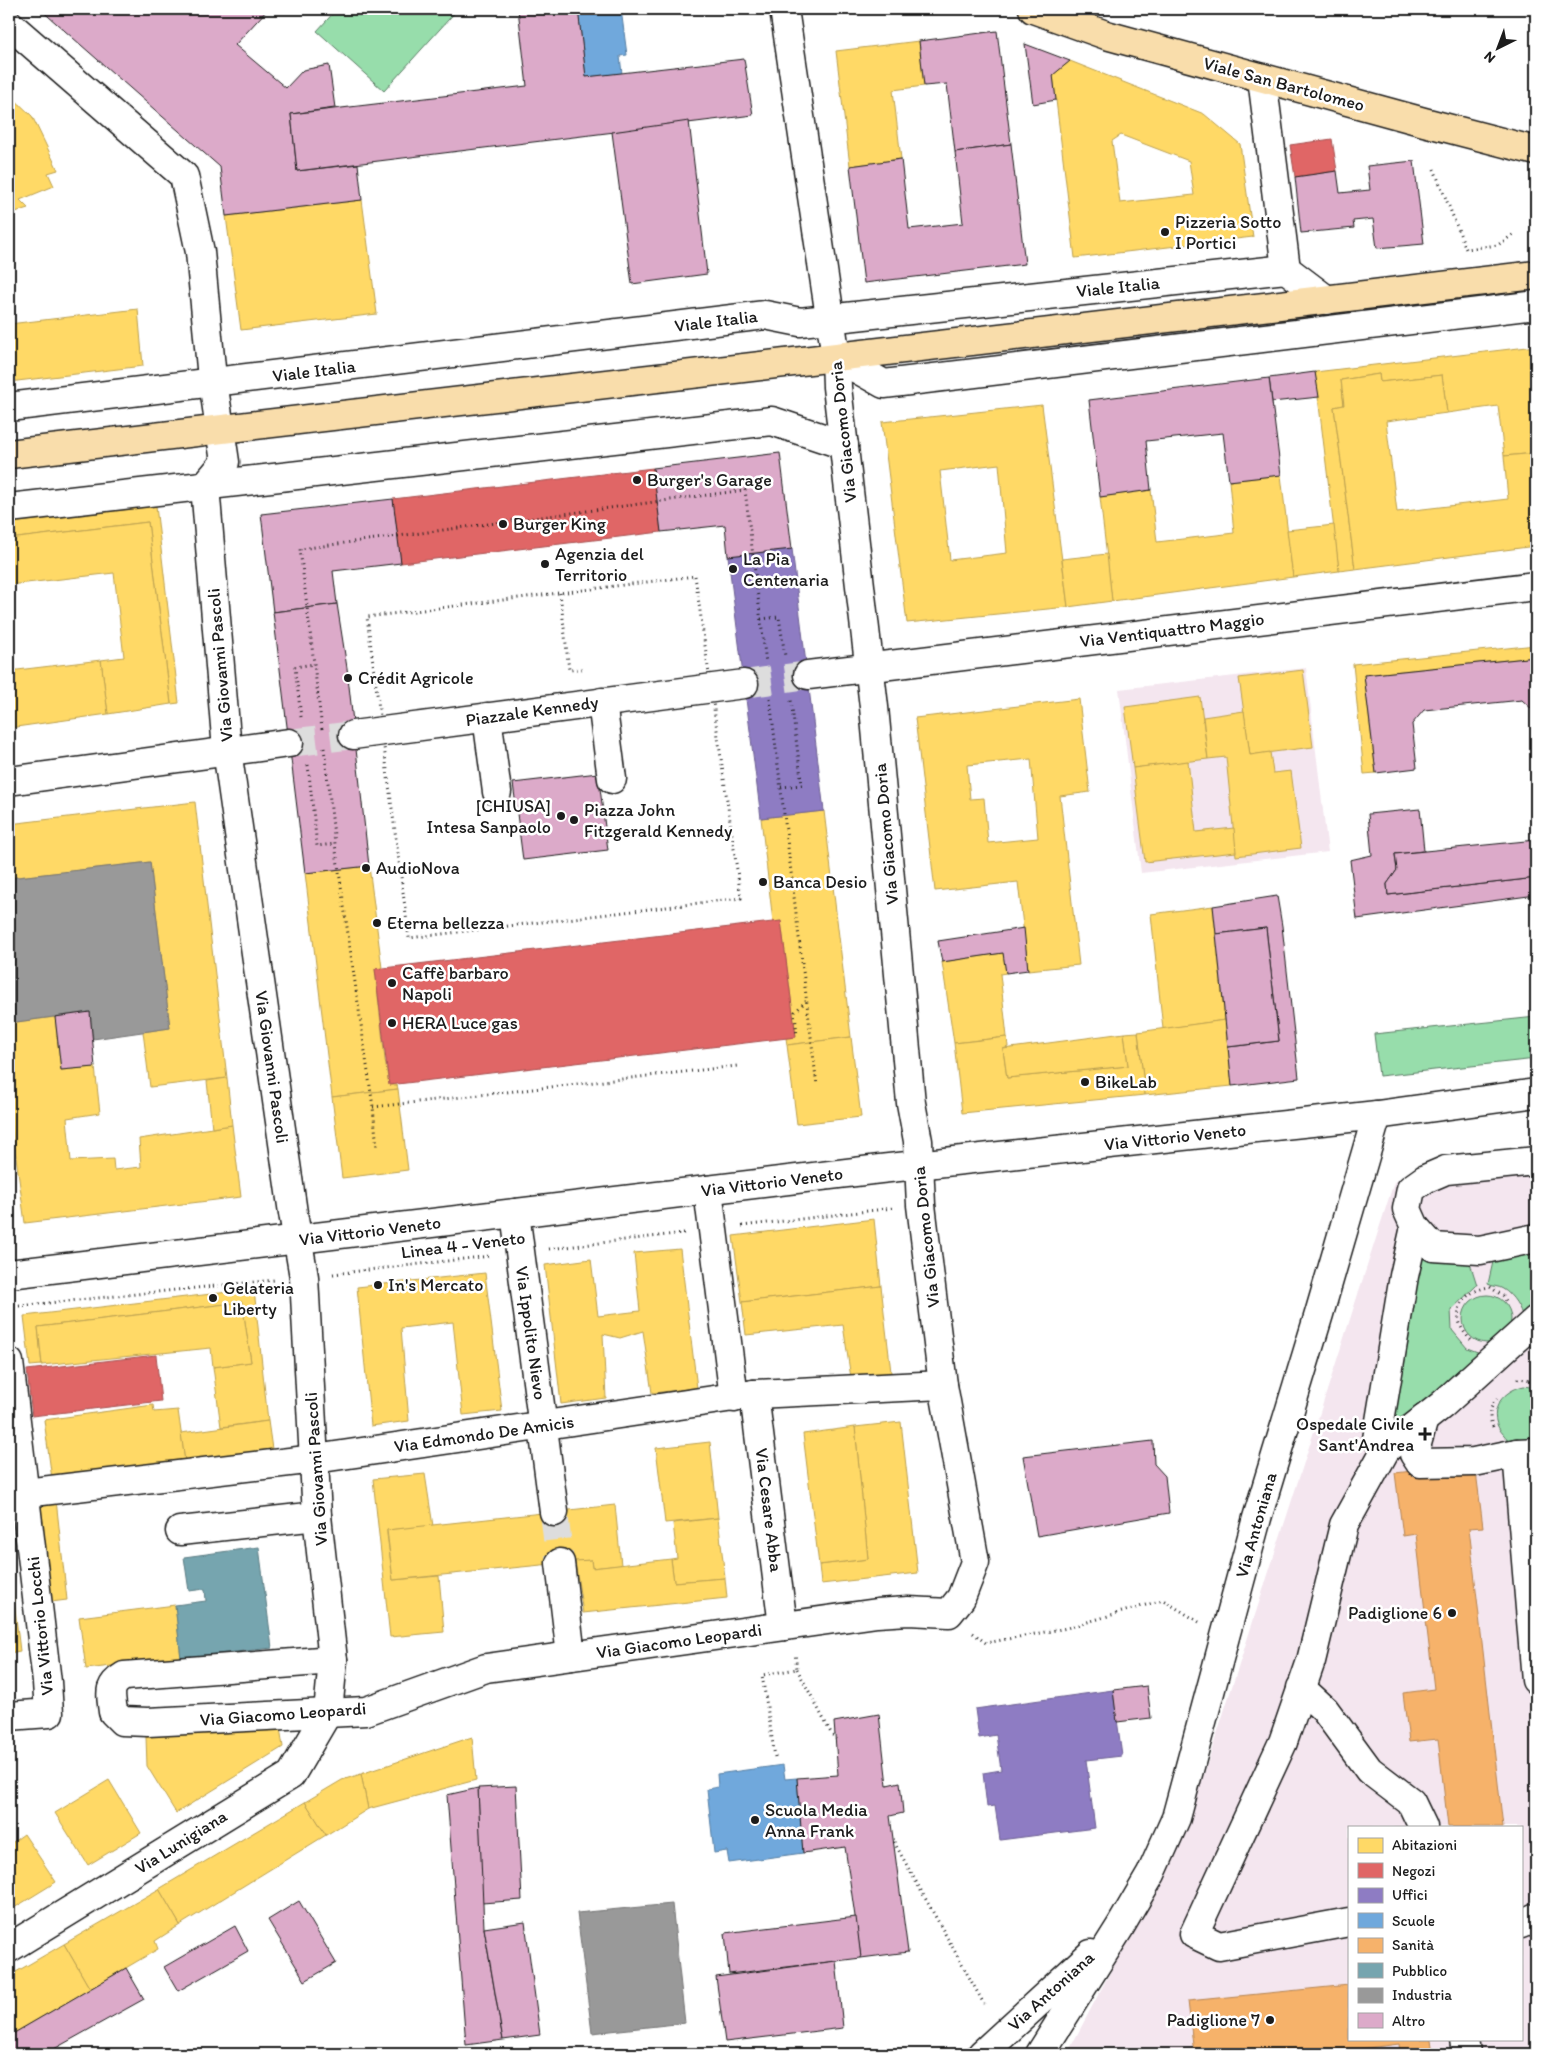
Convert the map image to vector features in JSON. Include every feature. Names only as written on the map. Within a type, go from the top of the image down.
[{"type":"main road","name":"Viale San Bartolomeo","points":[[1033,9],[1106,35],[1536,151]]},
{"type":"main road","name":"Viale Italia","points":[[9,454],[1536,275]]},
{"type":"street","name":"Via Giacomo Doria","points":[[784,9],[836,357],[837,387],[869,667],[911,1103],[918,1141],[921,1205],[943,1385],[975,1562],[961,1598],[949,1613]]},
{"type":"street","points":[[9,24],[184,176],[200,252],[214,383],[225,462],[205,486]]},
{"type":"street","points":[[1262,78],[1286,269],[1327,300]]},
{"type":"street","name":"Viale Italia","points":[[9,407],[765,315],[800,322],[1286,269]]},
{"type":"street","points":[[836,357],[884,384],[1536,305]]},
{"type":"street","points":[[9,508],[772,421],[844,445]]},
{"type":"street","name":"Via Giovanni Pascoli","points":[[205,486],[227,750],[304,1277],[317,1516],[334,1660],[328,1712]]},
{"type":"street","name":"Via Ventiquattro Maggio","points":[[808,675],[1536,586]]},
{"type":"street","points":[[711,688],[744,684]]},
{"type":"street","name":"Piazzale Kennedy","points":[[353,735],[711,688]]},
{"type":"street","points":[[602,702],[612,779]]},
{"type":"street","points":[[487,717],[497,792]]},
{"type":"street","points":[[9,781],[289,743]]},
{"type":"street","name":"Via Vittorio Veneto","points":[[9,1274],[708,1190],[1376,1115],[1536,1093]]},
{"type":"street","name":"Via Antoniana","points":[[1040,2054],[1151,1874],[1176,1818],[1257,1518],[1319,1314],[1376,1115]]},
{"type":"street","points":[[1536,1161],[1446,1170],[1425,1179],[1411,1188],[1407,1209],[1414,1227],[1433,1247],[1480,1250],[1536,1238]]},
{"type":"street","name":"Via Cesare Abba","points":[[708,1190],[712,1229],[787,1626]]},
{"type":"street","name":"Via Ippolito Nievo","points":[[515,1213],[554,1512]]},
{"type":"street","points":[[1386,1448],[1377,1439],[1414,1227]]},
{"type":"street","points":[[1348,1922],[1219,1946],[1194,1934],[1282,1742],[1311,1661],[1344,1525],[1386,1448],[1442,1405],[1536,1320]]},
{"type":"street","name":"Via Vittorio Locchi","points":[[9,1362],[47,1682],[49,1713],[9,1716]]},
{"type":"street","name":"Via Edmondo De Amicis","points":[[25,1492],[315,1459],[744,1396],[943,1385]]},
{"type":"street","points":[[1424,1419],[1414,1454],[1420,1463],[1474,1462],[1526,1452],[1536,1680]]},
{"type":"street","points":[[180,1531],[317,1516]]},
{"type":"street","points":[[560,1563],[571,1656]]},
{"type":"street","name":"Via Giacomo Leopardi","points":[[334,1660],[124,1676],[114,1682],[111,1694],[113,1712],[122,1721],[148,1722],[366,1711],[486,1668],[878,1613],[908,1611],[949,1613]]},
{"type":"street","points":[[1302,1688],[1325,1710],[1369,1770],[1411,1802],[1423,1826]]},
{"type":"street","name":"Via Lunigiana","points":[[9,1948],[291,1775],[328,1712]]},
{"type":"street","points":[[1522,1924],[1536,1917]]},
{"type":"street","name":"Via Antoniana","points":[[982,2054],[1120,1927]]},
{"type":"street","points":[[1464,2040],[1466,2054]]},
{"type":"path","points":[[1434,170],[1466,248],[1498,245],[1514,234]]},
{"type":"path","points":[[745,490],[767,669]]},
{"type":"path","points":[[695,576],[711,688],[742,898],[409,938],[366,617],[695,576]]},
{"type":"path","points":[[560,593],[569,670],[582,669]]},
{"type":"path","points":[[761,620],[779,617],[783,642]]},
{"type":"path","points":[[299,698],[295,666],[314,664]]},
{"type":"path","points":[[770,698],[817,1086]]},
{"type":"path","points":[[781,788],[802,785],[798,753]]},
{"type":"path","points":[[314,815],[318,846],[335,844]]},
{"type":"path","points":[[797,1037],[795,1012],[806,1000]]},
{"type":"path","points":[[373,1107],[737,1066]]},
{"type":"path","name":"Linea 4 - Veneto","points":[[9,1307],[304,1277],[921,1205]]},
{"type":"path","points":[[1515,1381],[1520,1378],[1536,1380]]},
{"type":"path","points":[[1500,1394],[1491,1407],[1488,1416],[1506,1446],[1526,1452]]},
{"type":"path","points":[[949,1613],[986,1643],[1067,1628],[1164,1600],[1225,1638]]},
{"type":"path","points":[[787,1626],[797,1669],[831,1733],[836,1738]]},
{"type":"path","points":[[775,1757],[762,1675],[797,1669]]},
{"type":"path","points":[[894,1842],[984,2004]]},
{"type":"shaded area","points":[[1306,668],[1328,852],[1141,873],[1119,689]]},
{"type":"shaded area","name":"Ospedale Civile Sant'Andrea","points":[[1536,1149],[1536,2054],[1067,2054],[1187,1827],[1394,1182],[1445,1162]]},
{"type":"green space","points":[[337,9],[458,9],[384,91],[317,31]]},
{"type":"green space","points":[[1536,1017],[1536,1059],[1379,1076],[1374,1034]]},
{"type":"green space","points":[[1536,1247],[1536,1311],[1523,1319],[1518,1306],[1507,1292],[1488,1284],[1495,1253]]},
{"type":"green space","points":[[1436,1254],[1470,1263],[1477,1285],[1451,1310],[1452,1330],[1467,1348],[1483,1354],[1390,1437],[1413,1258]]},
{"type":"green space","points":[[1487,1295],[1496,1297],[1504,1302],[1509,1310],[1511,1319],[1509,1328],[1504,1336],[1496,1341],[1487,1343],[1478,1341],[1470,1336],[1465,1328],[1463,1319],[1465,1310],[1470,1302],[1478,1297]]},
{"type":"green space","points":[[1524,1386],[1536,1388],[1536,1443],[1519,1444],[1511,1442],[1498,1427],[1496,1420],[1496,1412],[1502,1398],[1515,1389]]},
{"type":"building: Abitazioni","points":[[919,41],[924,86],[893,90],[901,159],[850,166],[836,51]]},
{"type":"building: Abitazioni","points":[[1070,61],[1204,114],[1240,144],[1253,237],[1075,258],[1053,75]],"holes":[[[1121,135],[1189,161],[1194,195],[1120,203],[1112,141]]]},
{"type":"building: Abitazioni","points":[[9,94],[32,116],[58,170],[48,173],[54,186],[20,200],[28,208],[9,214]]},
{"type":"building: Abitazioni","points":[[362,200],[377,314],[241,330],[226,216]]},
{"type":"building: Abitazioni","points":[[138,309],[143,366],[9,382],[9,324]]},
{"type":"building: Abitazioni","points":[[1536,346],[1536,453],[1504,456],[1498,406],[1447,413],[1442,375],[1380,382],[1379,374],[1341,380],[1344,405],[1334,407],[1355,569],[1339,571],[1315,372]]},
{"type":"building: Abitazioni","points":[[1379,374],[1380,382],[1442,375],[1447,413],[1386,421],[1397,512],[1508,499],[1504,456],[1536,453],[1536,546],[1355,569],[1334,407],[1344,405],[1341,380]]},
{"type":"building: Abitazioni","points":[[1042,405],[1068,607],[907,623],[882,422]],"holes":[[[999,464],[1007,553],[950,560],[940,471]]]},
{"type":"building: Abitazioni","points":[[1281,475],[1293,577],[1112,601],[1100,497],[1151,490],[1157,542],[1234,533],[1229,481]]},
{"type":"building: Abitazioni","points":[[156,506],[179,703],[171,704],[148,522],[9,539],[9,523]]},
{"type":"building: Abitazioni","points":[[148,522],[171,704],[108,714],[101,660],[124,657],[114,573],[9,585],[9,539]]},
{"type":"building: Abitazioni","points":[[1334,525],[1339,571],[1293,577],[1287,530]]},
{"type":"building: Abitazioni","points":[[1107,554],[1112,601],[1068,607],[1062,559]]},
{"type":"building: Abitazioni","points":[[1536,645],[1536,657],[1364,675],[1376,773],[1364,774],[1353,664]]},
{"type":"building: Abitazioni","points":[[101,660],[108,714],[9,728],[9,671]]},
{"type":"building: Abitazioni","points":[[1303,670],[1313,747],[1250,755],[1239,678]]},
{"type":"building: Abitazioni","points":[[1200,697],[1208,759],[1133,768],[1125,707]]},
{"type":"building: Abitazioni","points":[[1079,699],[1090,792],[1060,796],[1079,965],[1028,970],[1018,882],[935,891],[915,718]],"holes":[[[1031,759],[1038,838],[988,843],[984,798],[970,799],[967,765]]]},
{"type":"building: Abitazioni","points":[[1244,711],[1250,755],[1270,752],[1273,773],[1291,771],[1301,848],[1236,856],[1226,757],[1208,759],[1203,717]]},
{"type":"building: Abitazioni","points":[[1188,761],[1196,832],[1234,828],[1236,852],[1145,862],[1133,768]]},
{"type":"building: Abitazioni","points":[[195,802],[227,1078],[150,1087],[143,1032],[170,1028],[150,862],[9,878],[9,824]]},
{"type":"building: Abitazioni","points":[[824,811],[851,1037],[787,1045],[786,1038],[796,1037],[781,921],[773,922],[761,818]]},
{"type":"building: Abitazioni","points":[[369,866],[382,968],[375,969],[385,1060],[389,1085],[397,1085],[398,1089],[332,1097],[305,873]]},
{"type":"building: Abitazioni","points":[[1213,906],[1225,1020],[1163,1029],[1151,914]]},
{"type":"building: Abitazioni","points":[[1003,953],[1006,973],[1000,974],[1007,1037],[954,1043],[942,962]]},
{"type":"building: Abitazioni","points":[[55,1017],[61,1070],[95,1067],[100,1113],[67,1118],[71,1161],[113,1159],[114,1170],[141,1167],[139,1139],[232,1125],[241,1197],[25,1223],[9,1106],[9,1023]]},
{"type":"building: Abitazioni","points":[[1225,1020],[1232,1086],[1145,1095],[1138,1032]]},
{"type":"building: Abitazioni","points":[[1138,1032],[1145,1095],[962,1113],[954,1043],[1007,1037],[1008,1047],[1003,1049],[1007,1078],[1128,1066],[1124,1033]]},
{"type":"building: Abitazioni","points":[[1124,1033],[1128,1066],[1007,1078],[1003,1049]]},
{"type":"building: Abitazioni","points":[[851,1037],[861,1117],[797,1124],[787,1045]]},
{"type":"building: Abitazioni","points":[[227,1078],[232,1125],[212,1128],[207,1081]]},
{"type":"building: Abitazioni","points":[[398,1089],[408,1170],[342,1178],[332,1097]]},
{"type":"building: Abitazioni","points":[[874,1219],[881,1286],[742,1302],[733,1236]]},
{"type":"building: Abitazioni","points":[[680,1249],[697,1388],[652,1393],[643,1331],[620,1338],[603,1334],[606,1398],[561,1404],[545,1265],[591,1259],[598,1316],[640,1311],[634,1253]]},
{"type":"building: Abitazioni","points":[[485,1273],[502,1411],[463,1415],[453,1322],[401,1328],[409,1421],[371,1426],[357,1287]]},
{"type":"building: Abitazioni","points":[[881,1286],[891,1372],[851,1378],[843,1325],[746,1335],[742,1302]]},
{"type":"building: Abitazioni","points":[[254,1289],[268,1421],[221,1427],[213,1367],[251,1362],[242,1302],[38,1327],[42,1365],[30,1366],[24,1316]]},
{"type":"building: Abitazioni","points":[[242,1302],[251,1362],[213,1367],[211,1348],[42,1365],[38,1327]]},
{"type":"building: Abitazioni","points":[[153,1405],[154,1412],[178,1410],[185,1461],[52,1479],[44,1420]]},
{"type":"building: Abitazioni","points":[[268,1421],[272,1449],[185,1461],[181,1433]]},
{"type":"building: Abitazioni","points":[[901,1422],[918,1573],[821,1584],[819,1565],[868,1559],[855,1427]]},
{"type":"building: Abitazioni","points":[[855,1427],[868,1559],[819,1565],[803,1434]]},
{"type":"building: Abitazioni","points":[[710,1442],[718,1518],[665,1523],[656,1448]]},
{"type":"building: Abitazioni","points":[[425,1474],[433,1526],[387,1530],[387,1534],[393,1580],[439,1576],[444,1632],[390,1637],[373,1479]]},
{"type":"building: Abitazioni","points":[[56,1500],[67,1600],[43,1603],[32,1503]]},
{"type":"building: Abitazioni","points":[[615,1505],[621,1565],[592,1568],[591,1560],[393,1580],[387,1530]]},
{"type":"building: Abitazioni","points":[[718,1518],[725,1578],[674,1582],[671,1559],[677,1558],[673,1523]]},
{"type":"building: Abitazioni","points":[[9,1559],[20,1651],[9,1653]]},
{"type":"building: Abitazioni","points":[[671,1559],[674,1582],[725,1578],[727,1598],[583,1613],[575,1561],[591,1560],[592,1568]]},
{"type":"building: Abitazioni","points":[[175,1605],[181,1658],[86,1669],[79,1617]]},
{"type":"building: Abitazioni","points":[[279,1721],[283,1747],[176,1813],[147,1766],[146,1737]]},
{"type":"building: Abitazioni","points":[[472,1737],[476,1780],[368,1809],[361,1774]]},
{"type":"building: Abitazioni","points":[[361,1774],[368,1809],[326,1835],[305,1802],[342,1780]]},
{"type":"building: Abitazioni","points":[[109,1780],[141,1833],[88,1865],[55,1813]]},
{"type":"building: Abitazioni","points":[[305,1802],[326,1835],[180,1925],[159,1889]]},
{"type":"building: Abitazioni","points":[[24,1834],[56,1882],[9,1911],[9,1845]]},
{"type":"building: Abitazioni","points":[[159,1889],[180,1925],[155,1941],[158,1949],[90,1989],[64,1944]]},
{"type":"building: Abitazioni","points":[[64,1944],[90,1989],[9,2036],[9,1976]]},
{"type":"building: Negozi","points":[[1332,139],[1337,171],[1295,177],[1290,145]]},
{"type":"building: Negozi","points":[[653,468],[661,532],[401,563],[393,499]]},
{"type":"building: Negozi","points":[[781,921],[796,1037],[389,1085],[375,969]]},
{"type":"building: Negozi","points":[[156,1355],[161,1401],[32,1416],[27,1370]]},
{"type":"building: Uffici","points":[[792,549],[824,811],[761,818],[728,556]]},
{"type":"building: Uffici","points":[[1113,1690],[1122,1756],[1086,1760],[1095,1828],[1000,1840],[995,1806],[987,1807],[983,1773],[1001,1770],[996,1735],[979,1738],[975,1709]]},
{"type":"building: Scuole","points":[[578,9],[621,9],[627,55],[620,56],[622,74],[586,77]]},
{"type":"building: Scuole","name":"Scuola Media Anna Frank","points":[[783,1765],[785,1779],[797,1778],[803,1853],[729,1863],[727,1851],[714,1853],[707,1789],[718,1787],[717,1774]]},
{"type":"building: Sanità","name":"Padiglione 6","points":[[1475,1464],[1483,1527],[1469,1528],[1503,1826],[1448,1826],[1438,1739],[1409,1742],[1403,1693],[1434,1689],[1416,1534],[1403,1536],[1395,1473]]},
{"type":"building: Sanità","name":"Padiglione 7","points":[[1348,1985],[1348,2040],[1431,2040],[1433,2054],[1400,2054],[1399,2044],[1321,2054],[1194,2054],[1188,2001]]},
{"type":"building: Pubblico","points":[[259,1547],[272,1648],[181,1658],[175,1605],[206,1601],[205,1589],[189,1591],[184,1557]]},
{"type":"building: Industria","points":[[150,862],[170,1028],[93,1039],[90,1012],[9,1023],[9,878]]},
{"type":"building: Industria","points":[[672,1904],[685,2023],[592,2033],[577,1913]]},
{"type":"building: Altro","points":[[40,9],[268,9],[235,45],[286,88],[303,70],[329,65],[335,108],[291,114],[297,171],[358,164],[362,200],[226,216],[220,167]]},
{"type":"building: Altro","points":[[518,9],[578,9],[586,77],[744,59],[753,115],[297,171],[291,114],[527,86]]},
{"type":"building: Altro","points":[[997,31],[1011,144],[955,152],[947,84],[924,86],[919,41]]},
{"type":"building: Altro","points":[[1025,44],[1070,61],[1053,75],[1056,100],[1033,104]]},
{"type":"building: Altro","points":[[689,121],[707,274],[632,284],[612,132]]},
{"type":"building: Altro","points":[[1011,144],[1025,264],[864,283],[850,166],[901,159],[909,229],[963,223],[955,152]]},
{"type":"building: Altro","points":[[1414,161],[1424,244],[1377,248],[1373,219],[1353,221],[1354,228],[1301,233],[1295,177],[1337,171],[1340,193],[1370,190],[1367,166]]},
{"type":"building: Altro","points":[[1315,372],[1319,397],[1272,402],[1269,378]]},
{"type":"building: Altro","points":[[1269,378],[1281,475],[1229,481],[1223,433],[1146,441],[1151,490],[1100,497],[1089,400]]},
{"type":"building: Altro","points":[[780,453],[792,549],[728,556],[725,525],[661,532],[653,468]]},
{"type":"building: Altro","points":[[393,499],[401,563],[333,571],[337,604],[273,612],[261,514]]},
{"type":"building: Altro","points":[[337,604],[347,668],[369,866],[305,873],[273,612]]},
{"type":"building: Altro","points":[[1536,657],[1536,726],[1535,712],[1522,700],[1424,710],[1412,724],[1417,768],[1376,773],[1364,675]]},
{"type":"building: Altro","name":"[CHIUSA] Intesa Sanpaolo","points":[[598,773],[608,850],[523,860],[513,783]]},
{"type":"building: Altro","points":[[1420,809],[1424,851],[1395,854],[1397,870],[1387,884],[1388,895],[1536,878],[1536,895],[1357,919],[1350,860],[1372,855],[1368,814]]},
{"type":"building: Altro","points":[[1536,840],[1536,878],[1388,895],[1387,884],[1397,870],[1395,854]]},
{"type":"building: Altro","points":[[1277,896],[1299,1078],[1232,1086],[1228,1047],[1279,1041],[1266,928],[1216,934],[1213,906]]},
{"type":"building: Altro","points":[[1024,928],[1028,970],[1006,973],[1003,953],[942,962],[938,941]]},
{"type":"building: Altro","points":[[1266,928],[1279,1041],[1228,1047],[1216,934]]},
{"type":"building: Altro","points":[[90,1012],[95,1067],[61,1070],[55,1017]]},
{"type":"building: Altro","points":[[1153,1441],[1154,1464],[1165,1476],[1169,1513],[1037,1536],[1023,1456]]},
{"type":"building: Altro","points":[[1147,1686],[1151,1718],[1117,1722],[1113,1690]]},
{"type":"building: Altro","points":[[879,1714],[887,1785],[900,1782],[903,1813],[890,1816],[908,1952],[861,1958],[845,1847],[803,1853],[797,1778],[838,1775],[834,1722]]},
{"type":"building: Altro","points":[[516,1786],[522,1900],[482,1903],[478,1788]]},
{"type":"building: Altro","points":[[478,1788],[484,1928],[503,2040],[466,2045],[447,1795]]},
{"type":"building: Altro","points":[[299,1901],[336,1963],[305,1981],[268,1920]]},
{"type":"building: Altro","points":[[856,1917],[861,1958],[729,1974],[725,1933]]},
{"type":"building: Altro","points":[[525,1922],[540,2035],[503,2040],[484,1928]]},
{"type":"building: Altro","points":[[235,1926],[248,1951],[178,1991],[164,1967]]},
{"type":"building: Altro","points":[[836,1961],[843,2028],[725,2042],[716,1977]]},
{"type":"building: Altro","points":[[126,1968],[144,1999],[45,2054],[9,2054],[9,2036]]},
{"type":"tunnel","points":[[744,684],[808,675]]},
{"type":"tunnel","points":[[289,743],[353,735]]},
{"type":"tunnel","points":[[554,1512],[560,1563]]},
{"type":"place","name":"Pizzeria Sotto I Portici","points":[[1165,232]]},
{"type":"place","name":"Burger's Garage","points":[[637,480]]},
{"type":"place","name":"Burger King","points":[[503,524]]},
{"type":"place","name":"Agenzia del Territorio","points":[[545,564]]},
{"type":"place","name":"La Pia Centenaria","points":[[733,569]]},
{"type":"place","name":"Crédit Agricole","points":[[348,678]]},
{"type":"place","name":"[CHIUSA] Intesa Sanpaolo","points":[[561,816]]},
{"type":"place","name":"Piazza John Fitzgerald Kennedy","points":[[574,820]]},
{"type":"place","name":"AudioNova","points":[[366,868]]},
{"type":"place","name":"Banca Desio","points":[[763,882]]},
{"type":"place","name":"Eterna bellezza","points":[[377,923]]},
{"type":"place","name":"Caffè barbaro Napoli","points":[[392,983]]},
{"type":"place","name":"HERA Luce gas","points":[[392,1023]]},
{"type":"place","name":"BikeLab","points":[[1085,1082]]},
{"type":"place","name":"In's Mercato","points":[[378,1285]]},
{"type":"place","name":"Gelateria Liberty","points":[[213,1298]]},
{"type":"place","name":"Ospedale Civile Sant'Andrea","points":[[1425,1434]]},
{"type":"place","name":"Padiglione 6","points":[[1452,1613]]},
{"type":"place","name":"Scuola Media Anna Frank","points":[[755,1820]]},
{"type":"place","name":"Padiglione 7","points":[[1270,2020]]}]
